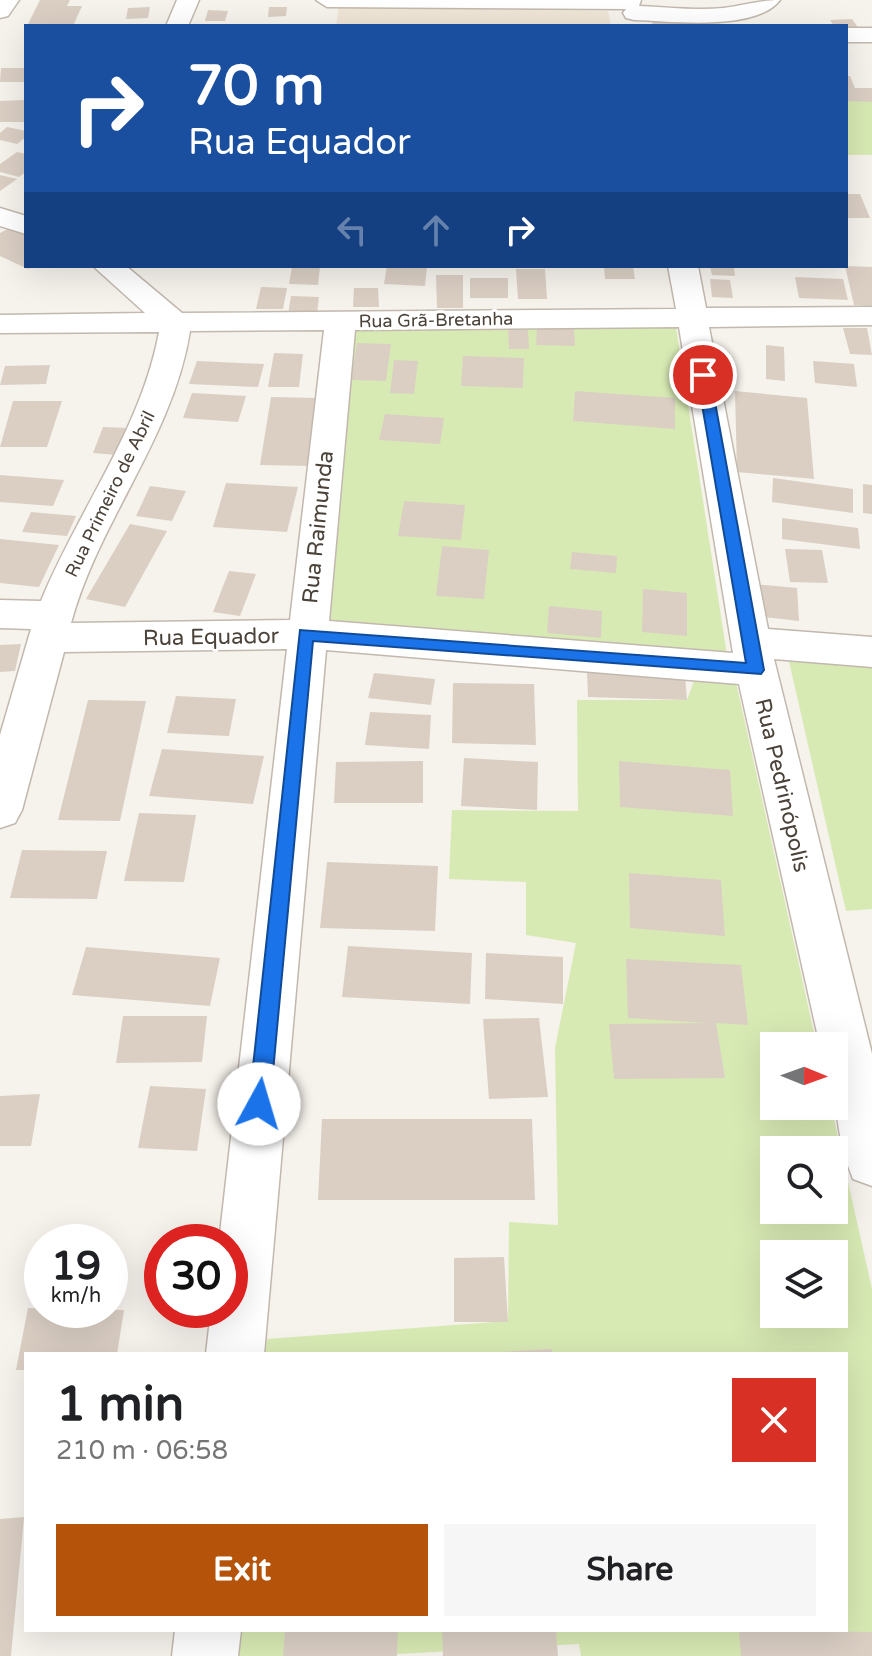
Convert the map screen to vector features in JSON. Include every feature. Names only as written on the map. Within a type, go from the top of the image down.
[{"type":"street","points":[[0,11],[8,0]]},
{"type":"street","points":[[178,24],[188,0]]},
{"type":"street","points":[[327,0],[480,1],[741,19],[769,0]]},
{"type":"street","points":[[848,35],[872,35]]},
{"type":"street","points":[[0,216],[24,225]]},
{"type":"street","points":[[110,268],[176,324]]},
{"type":"street","name":"Rua Pedrinópolis","points":[[683,268],[753,657],[872,1160]]},
{"type":"street","name":"Rua Grã-Bretanha","points":[[0,324],[693,315],[872,316]]},
{"type":"street","name":"Rua Raimunda","points":[[235,1352],[305,634],[340,321]]},
{"type":"street","name":"Rua Primeiro de Abril","points":[[0,810],[51,627],[71,573],[145,430],[170,359],[176,324]]},
{"type":"street","name":"Rua Equador","points":[[0,614],[51,627],[305,634],[753,657],[872,652]]},
{"type":"street","points":[[205,1656],[208,1632]]},
{"type":"shaded area","points":[[339,7],[608,11],[611,24],[336,24]]},
{"type":"green space","points":[[848,91],[872,91],[872,155],[848,155]]},
{"type":"green space","points":[[352,326],[676,327],[727,655],[324,623]]},
{"type":"green space","points":[[788,657],[872,665],[872,909],[846,911]]},
{"type":"green space","points":[[695,678],[736,682],[814,1032],[760,1032],[760,1120],[834,1120],[838,1136],[760,1136],[760,1224],[848,1224],[848,1182],[872,1289],[872,1656],[581,1656],[579,1644],[364,1656],[225,1656],[228,1632],[848,1632],[848,1352],[265,1352],[267,1339],[508,1321],[509,1222],[558,1225],[555,1048],[576,943],[526,935],[526,882],[449,879],[452,810],[578,811],[577,700],[687,700]]},
{"type":"building","points":[[40,0],[70,0],[67,6],[82,6],[74,24],[28,24]]},
{"type":"building","points":[[150,7],[148,18],[126,19],[128,8]]},
{"type":"building","points":[[269,7],[287,7],[286,16],[268,17]]},
{"type":"building","points":[[208,10],[228,11],[225,21],[205,21]]},
{"type":"building","points":[[651,16],[696,16],[699,24],[653,24]]},
{"type":"building","points":[[852,19],[859,29],[848,28],[848,24],[833,24],[830,20]]},
{"type":"building","points":[[1,68],[24,68],[24,82],[0,82]]},
{"type":"building","points":[[848,76],[855,88],[872,88],[872,102],[848,101]]},
{"type":"building","points":[[24,100],[24,122],[0,122],[0,101]]},
{"type":"building","points":[[7,127],[24,131],[24,139],[17,144],[0,140],[0,133]]},
{"type":"building","points":[[17,152],[24,154],[24,173],[19,177],[0,172],[0,164]]},
{"type":"building","points":[[0,175],[17,179],[0,191]]},
{"type":"building","points":[[848,194],[860,194],[870,218],[848,218]]},
{"type":"building","points":[[10,228],[24,234],[24,267],[0,256],[0,233]]},
{"type":"building","points":[[872,267],[872,306],[854,305],[845,268]]},
{"type":"building","points":[[292,268],[320,268],[318,285],[289,284]]},
{"type":"building","points":[[387,268],[427,268],[425,286],[384,284]]},
{"type":"building","points":[[604,268],[633,268],[635,279],[605,279]]},
{"type":"building","points":[[710,268],[734,268],[735,276],[712,275]]},
{"type":"building","points":[[516,269],[545,269],[547,299],[518,299]]},
{"type":"building","points":[[436,275],[463,275],[463,308],[437,308]]},
{"type":"building","points":[[795,277],[843,279],[848,300],[799,298]]},
{"type":"building","points":[[470,278],[508,278],[508,298],[470,298]]},
{"type":"building","points":[[710,279],[730,280],[733,298],[712,297]]},
{"type":"building","points":[[261,287],[287,288],[283,309],[256,309]]},
{"type":"building","points":[[354,288],[378,288],[379,307],[353,307]]},
{"type":"building","points":[[291,296],[319,297],[317,314],[288,314]]},
{"type":"building","points":[[537,328],[574,329],[575,346],[536,345]]},
{"type":"building","points":[[843,328],[867,328],[872,355],[850,354]]},
{"type":"building","points":[[508,329],[528,330],[529,349],[509,349]]},
{"type":"building","points":[[357,343],[391,344],[386,381],[351,380]]},
{"type":"building","points":[[766,345],[784,347],[785,381],[766,379]]},
{"type":"building","points":[[274,353],[303,354],[299,387],[268,387]]},
{"type":"building","points":[[463,356],[524,358],[523,388],[461,386]]},
{"type":"building","points":[[394,360],[418,361],[414,394],[390,393]]},
{"type":"building","points":[[197,361],[264,364],[258,387],[189,384]]},
{"type":"building","points":[[813,361],[854,364],[857,387],[815,383]]},
{"type":"building","points":[[50,365],[46,384],[0,385],[5,366]]},
{"type":"building","points":[[575,391],[675,398],[675,429],[573,421]]},
{"type":"building","points":[[735,391],[807,398],[814,479],[737,472]]},
{"type":"building","points":[[192,393],[246,396],[238,422],[183,418]]},
{"type":"building","points":[[271,397],[318,398],[309,466],[260,465]]},
{"type":"building","points":[[13,401],[62,401],[47,447],[0,447]]},
{"type":"building","points":[[385,414],[444,418],[440,444],[379,440]]},
{"type":"building","points":[[103,427],[127,428],[117,455],[93,453]]},
{"type":"building","points":[[0,475],[64,480],[53,506],[0,502]]},
{"type":"building","points":[[773,478],[853,489],[853,513],[772,502]]},
{"type":"building","points":[[226,483],[298,487],[287,532],[213,527]]},
{"type":"building","points":[[863,484],[872,485],[872,514],[863,513]]},
{"type":"building","points":[[150,486],[186,491],[172,521],[136,516]]},
{"type":"building","points":[[404,501],[465,505],[461,540],[398,536]]},
{"type":"building","points":[[31,512],[76,516],[67,536],[22,532]]},
{"type":"building","points":[[782,518],[858,528],[860,549],[782,539]]},
{"type":"building","points":[[130,524],[167,531],[125,607],[86,599]]},
{"type":"building","points":[[0,539],[59,545],[39,587],[0,583]]},
{"type":"building","points":[[442,546],[489,550],[484,599],[436,596]]},
{"type":"building","points":[[785,549],[822,550],[828,583],[790,582]]},
{"type":"building","points":[[572,552],[617,556],[616,573],[570,569]]},
{"type":"building","points":[[229,571],[256,574],[240,616],[213,612]]},
{"type":"building","points":[[754,584],[797,588],[799,621],[755,616]]},
{"type":"building","points":[[643,589],[687,593],[687,636],[642,632]]},
{"type":"building","points":[[549,606],[602,611],[601,638],[547,633]]},
{"type":"building","points":[[21,644],[15,671],[0,672],[0,645]]},
{"type":"building","points":[[587,672],[685,676],[687,700],[588,697]]},
{"type":"building","points":[[374,673],[435,679],[431,705],[368,698]]},
{"type":"building","points":[[453,683],[534,684],[536,745],[452,743]]},
{"type":"building","points":[[176,696],[236,699],[229,736],[167,733]]},
{"type":"building","points":[[88,700],[146,701],[120,821],[58,820]]},
{"type":"building","points":[[370,712],[431,715],[429,749],[365,745]]},
{"type":"building","points":[[162,749],[264,756],[253,804],[149,796]]},
{"type":"building","points":[[464,758],[538,762],[537,810],[461,806]]},
{"type":"building","points":[[423,761],[423,803],[334,803],[336,762]]},
{"type":"building","points":[[619,761],[730,770],[733,816],[620,807]]},
{"type":"building","points":[[139,813],[196,815],[184,882],[124,881]]},
{"type":"building","points":[[22,850],[107,851],[97,899],[10,898]]},
{"type":"building","points":[[327,862],[438,866],[435,931],[320,928]]},
{"type":"building","points":[[629,873],[721,880],[725,936],[630,928]]},
{"type":"building","points":[[348,946],[472,953],[470,1004],[342,997]]},
{"type":"building","points":[[86,947],[220,958],[210,1006],[72,995]]},
{"type":"building","points":[[486,953],[563,957],[563,1004],[485,999]]},
{"type":"building","points":[[626,959],[741,965],[748,1025],[716,1023],[725,1078],[614,1079],[609,1024],[706,1023],[628,1018]]},
{"type":"building","points":[[123,1016],[207,1016],[202,1062],[116,1063]]},
{"type":"building","points":[[539,1018],[548,1097],[489,1099],[483,1019]]},
{"type":"building","points":[[150,1086],[206,1089],[197,1151],[138,1148]]},
{"type":"building","points":[[40,1094],[31,1146],[0,1146],[0,1096]]},
{"type":"building","points":[[322,1119],[532,1119],[535,1200],[318,1200]]},
{"type":"building","points":[[504,1257],[508,1322],[454,1322],[454,1258]]},
{"type":"building","points":[[24,1328],[121,1328],[117,1352],[24,1352],[24,1370],[16,1370]]},
{"type":"building","points":[[552,1349],[552,1352],[499,1352]]},
{"type":"building","points":[[24,1517],[11,1656],[0,1656],[0,1519]]},
{"type":"building","points":[[285,1632],[398,1632],[397,1656],[283,1656]]},
{"type":"building","points":[[442,1632],[556,1632],[558,1656],[443,1656]]},
{"type":"building","points":[[739,1632],[872,1632],[872,1656],[741,1656]]},
{"type":"route","points":[[259,1104],[305,634],[756,670],[703,375]]}]
